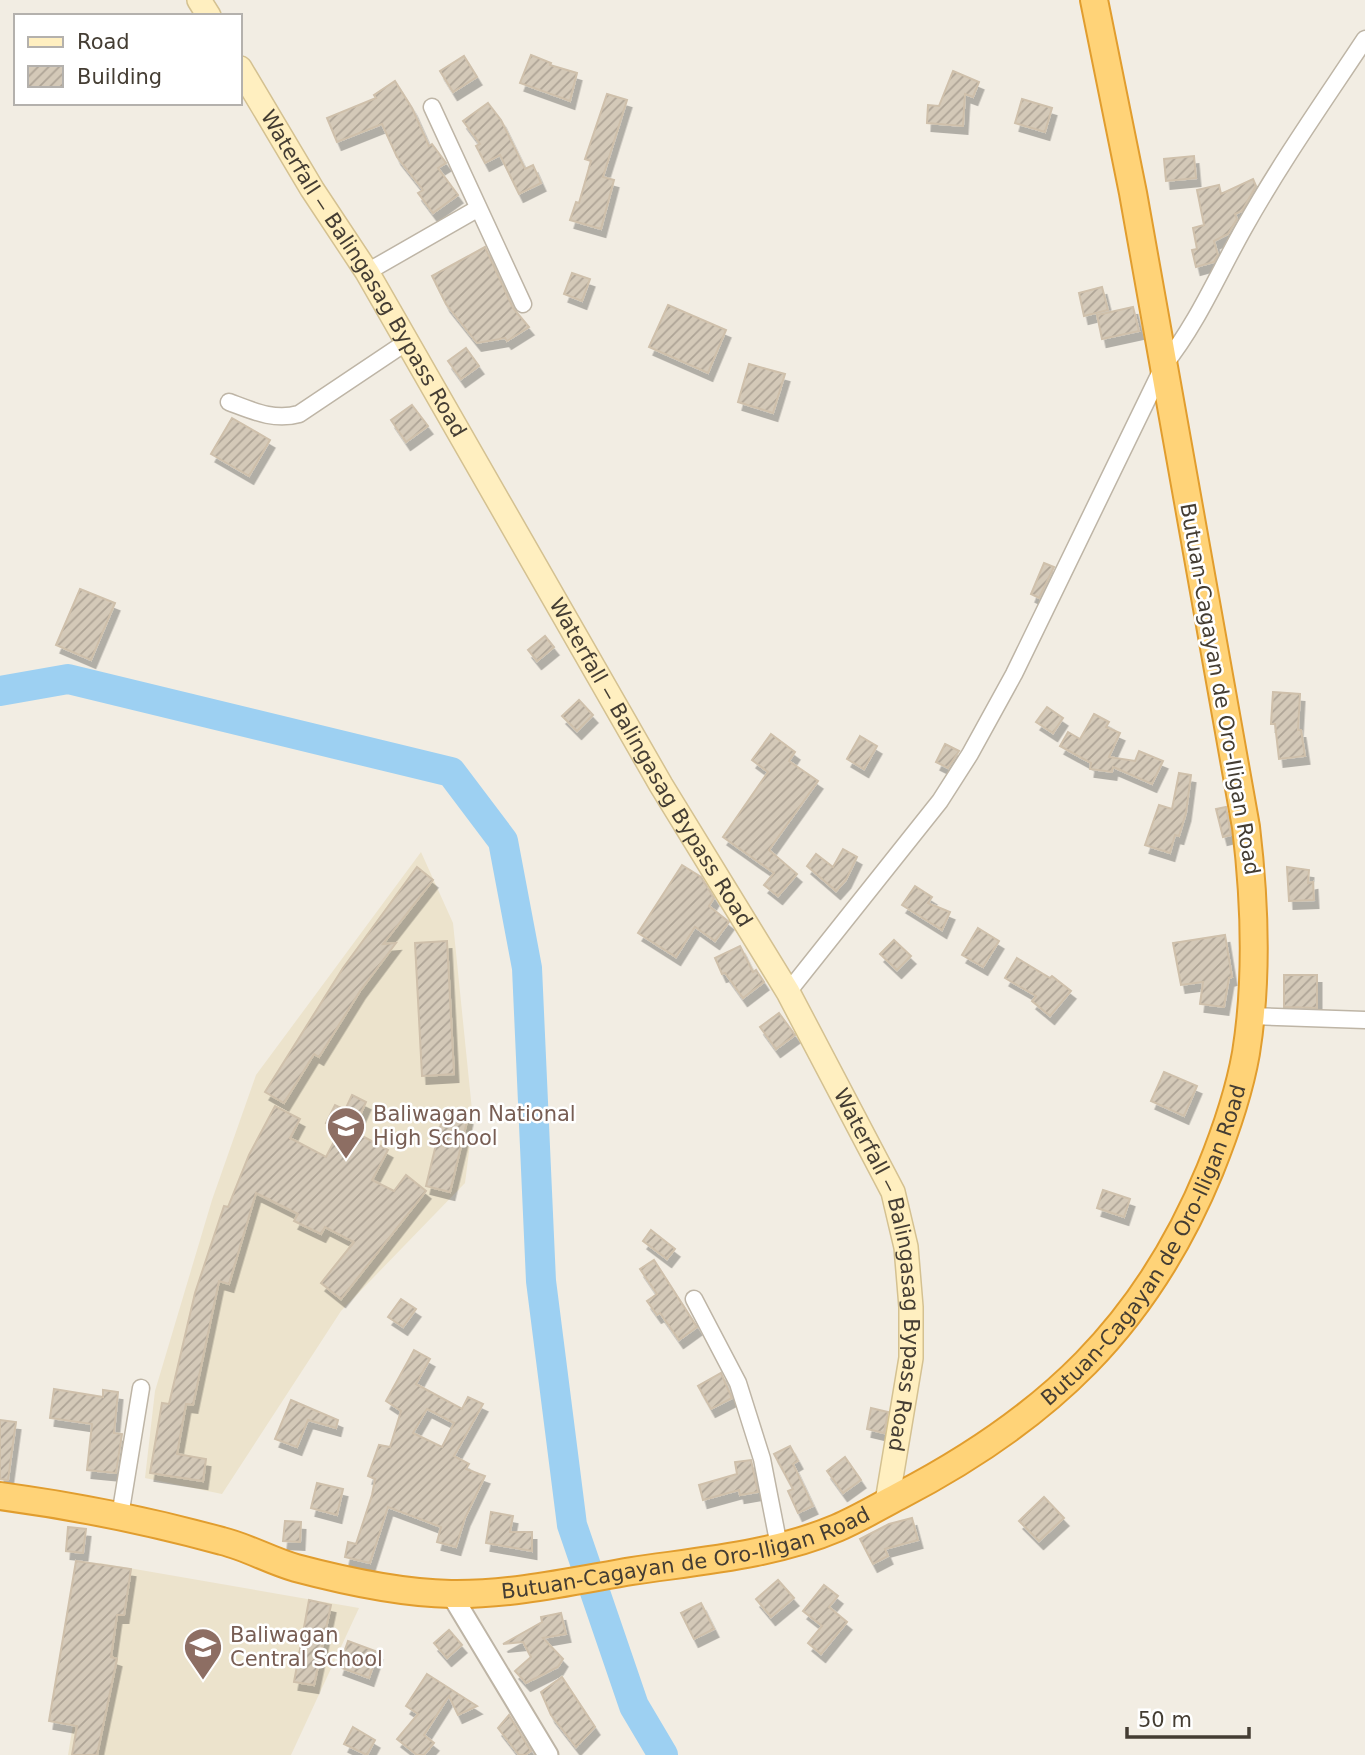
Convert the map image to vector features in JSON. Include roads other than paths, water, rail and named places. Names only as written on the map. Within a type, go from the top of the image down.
[{"type":"highway","name":"Butuan-Cagayan de Oro-Iligan Road","points":[[0,1496],[120,1516],[226,1541],[294,1567],[375,1586],[451,1594],[522,1589],[735,1555],[779,1546],[835,1529],[963,1462],[1045,1403],[1107,1343],[1126,1318],[1177,1242],[1201,1192],[1231,1110],[1245,1058],[1251,1016],[1253,891],[1246,827],[1164,365],[1094,0]]},
{"type":"main road","name":"Waterfall ‒ Balingasag Bypass Road","points":[[242,71],[408,341],[655,774],[788,992],[892,1192],[906,1247],[912,1307],[911,1358],[887,1502]]},
{"type":"street","points":[[788,992],[940,802],[970,754],[1014,674],[1164,365],[1190,329],[1245,226],[1290,153],[1365,39]]},
{"type":"street","points":[[432,107],[523,304]]},
{"type":"street","points":[[367,272],[477,209]]},
{"type":"street","points":[[229,402],[267,415],[285,418],[299,414],[408,341]]},
{"type":"street","points":[[1251,1016],[1365,1020]]},
{"type":"street","points":[[694,1299],[738,1383],[762,1459],[779,1546]]},
{"type":"street","points":[[120,1516],[142,1388]]},
{"type":"street","points":[[451,1594],[548,1755]]},
{"type":"waterway","points":[[0,691],[68,679],[451,772],[503,841],[527,968],[541,1281],[572,1525],[634,1706],[663,1755]]},
{"type":"place","name":"Baliwagan National High School","points":[[346,1160]]},
{"type":"place","name":"Baliwagan Central School","points":[[203,1681]]}]
